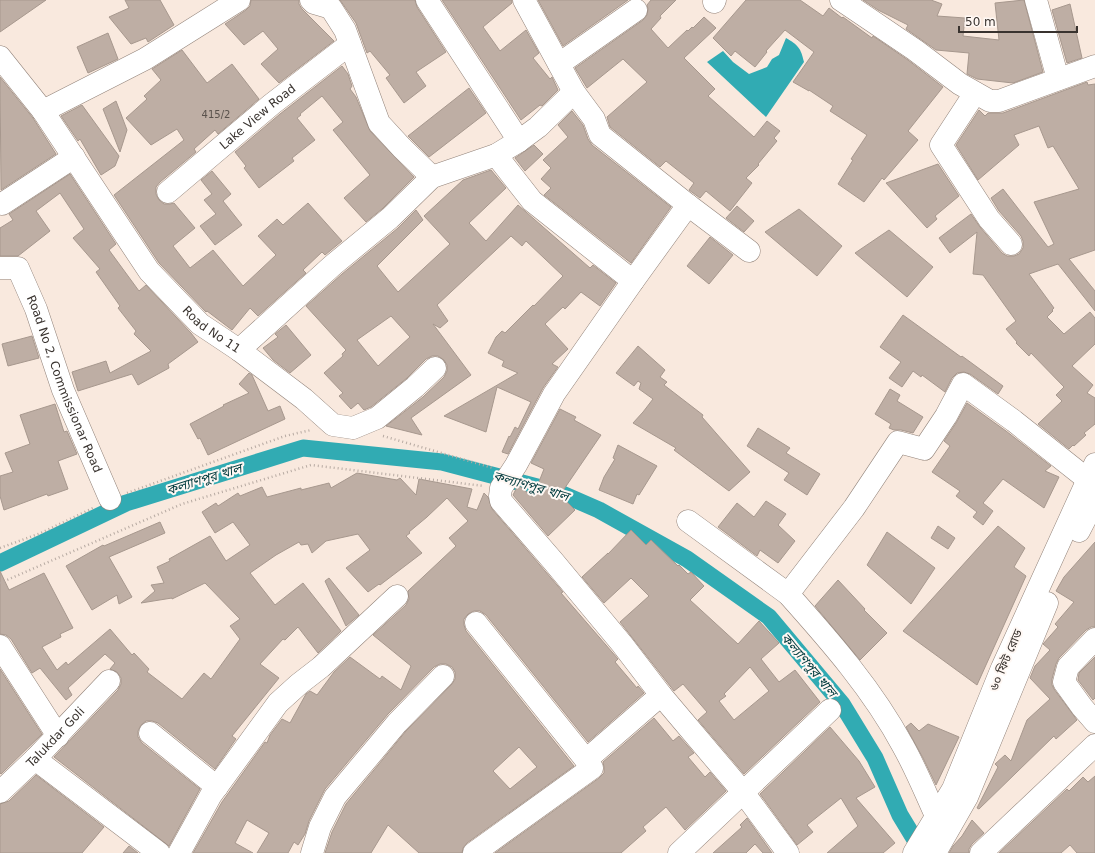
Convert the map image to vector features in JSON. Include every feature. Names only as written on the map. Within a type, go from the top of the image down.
[{"type":"street","points":[[43,110],[145,59],[239,0]]},
{"type":"street","points":[[311,0],[314,3],[331,8],[345,30],[379,123],[432,177]]},
{"type":"street","points":[[427,0],[519,141]]},
{"type":"street","points":[[841,0],[915,50],[960,84],[990,101],[999,101],[1095,66]]},
{"type":"street","points":[[1036,0],[1058,80]]},
{"type":"street","points":[[527,1],[574,92],[594,119],[600,135],[749,251]]},
{"type":"street","points":[[559,64],[636,10]]},
{"type":"street","name":"Lake View Road","points":[[168,192],[272,104],[350,44]]},
{"type":"street","name":"Road No 11","points":[[0,57],[43,110],[149,271],[200,324],[239,350],[343,427]]},
{"type":"street","points":[[239,350],[333,265],[390,218],[432,177],[496,155],[538,127],[574,92]]},
{"type":"street","points":[[975,93],[941,145],[989,219],[1011,244]]},
{"type":"street","points":[[496,155],[532,201],[633,281]]},
{"type":"street","points":[[2,204],[74,157]]},
{"type":"street","points":[[688,205],[554,394],[500,496],[501,501],[622,644],[661,695],[743,792],[788,853]]},
{"type":"street","name":"Road No 2, Commissionar Road","points":[[9,268],[36,309],[63,390],[110,500]]},
{"type":"street","points":[[343,427],[377,418],[415,387],[435,368]]},
{"type":"street","points":[[788,594],[854,508],[898,442],[924,449],[946,416],[963,384],[1014,421],[1093,470]]},
{"type":"street","name":"৬০ ফিট রোড","points":[[936,835],[1002,668],[1093,470]]},
{"type":"street","name":"৬০ ফিট রোড","points":[[914,853],[936,835],[967,797],[1066,556],[1095,500]]},
{"type":"street","points":[[688,522],[788,594],[839,651],[883,712],[904,747],[936,835]]},
{"type":"street","points":[[179,853],[217,787],[278,703],[321,667],[397,596]]},
{"type":"street","points":[[474,853],[592,768],[476,623]]},
{"type":"street","points":[[1095,639],[1068,667],[1064,682],[1095,722]]},
{"type":"street","points":[[0,646],[58,736]]},
{"type":"street","points":[[312,853],[320,827],[336,797],[397,723],[442,676]]},
{"type":"street","name":"Talukdar Goli","points":[[0,792],[58,736],[109,681]]},
{"type":"street","points":[[586,760],[661,695]]},
{"type":"street","points":[[679,853],[830,710]]},
{"type":"street","points":[[150,733],[217,787]]},
{"type":"street","points":[[981,853],[1095,745]]},
{"type":"street","points":[[35,759],[159,853]]},
{"type":"path","points":[[0,548],[41,533],[110,500],[285,436],[343,427],[510,475]]},
{"type":"path","points":[[0,583],[182,504],[311,465],[510,475]]},
{"type":"water","points":[[786,38],[798,47],[802,53],[804,62],[766,117],[707,62],[723,51],[733,62],[749,74],[767,67],[772,59],[779,55]]},
{"type":"building","points":[[0,0],[46,0],[0,32]]},
{"type":"building","points":[[125,0],[160,0],[174,25],[148,42],[146,38],[131,44],[109,17],[129,8]]},
{"type":"building","points":[[251,0],[299,0],[299,4],[302,9],[334,41],[279,83],[261,64],[278,49],[263,31],[244,45],[225,24],[246,10],[250,6]]},
{"type":"building","points":[[340,0],[415,0],[417,7],[446,52],[416,72],[426,86],[404,103],[386,78],[390,75],[370,51],[367,53],[356,23]]},
{"type":"building","points":[[442,0],[512,0],[512,3],[483,27],[500,51],[526,30],[539,53],[533,58],[550,79],[552,77],[558,90],[542,106],[540,105],[521,120]]},
{"type":"building","points":[[538,0],[628,0],[563,46]]},
{"type":"building","points":[[651,0],[676,0],[660,16],[661,18],[651,29],[668,48],[687,30],[688,31],[692,27],[693,28],[704,17],[716,28],[684,58],[715,89],[708,96],[754,137],[767,121],[780,131],[774,138],[777,141],[758,164],[759,165],[746,178],[752,183],[730,211],[706,191],[700,198],[689,190],[694,183],[666,161],[660,167],[610,127],[607,117],[647,82],[623,59],[587,88],[575,68],[643,20],[647,15],[647,5]]},
{"type":"building","points":[[746,0],[800,0],[823,16],[829,8],[872,38],[873,36],[908,60],[943,87],[908,131],[918,140],[884,180],[882,178],[864,202],[838,184],[853,160],[851,159],[867,135],[830,111],[833,106],[809,90],[793,82],[814,52],[785,30],[766,51],[767,52],[755,67],[735,51],[731,56],[713,38]]},
{"type":"building","points":[[863,0],[931,0],[942,4],[937,16],[965,18],[963,36],[999,40],[995,3],[1024,0],[1043,72],[1013,83],[977,79],[967,74],[969,53],[936,50],[906,29],[908,25],[878,10]]},
{"type":"building","points":[[1070,4],[1082,58],[1067,63],[1052,10]]},
{"type":"building","points":[[108,33],[118,59],[88,73],[77,47]]},
{"type":"building","points":[[182,50],[207,83],[232,64],[259,99],[218,134],[215,130],[194,149],[196,152],[156,187],[156,194],[159,200],[164,204],[174,203],[195,228],[173,246],[190,268],[213,250],[243,286],[276,255],[258,236],[277,219],[283,225],[308,203],[342,241],[325,255],[322,252],[303,270],[306,273],[258,316],[250,308],[232,330],[207,311],[206,312],[159,263],[114,195],[184,140],[177,129],[151,145],[126,118],[147,99],[144,96],[161,80],[152,69]]},
{"type":"building","points":[[342,66],[348,74],[352,86],[350,89],[356,97],[370,131],[414,177],[382,209],[366,222],[344,198],[370,175],[333,130],[343,122],[322,96],[297,118],[315,140],[292,158],[294,161],[259,188],[244,168],[246,166],[235,152],[280,114]]},
{"type":"building","points":[[0,77],[33,118],[56,154],[1,190]]},
{"type":"building","points":[[1087,82],[1088,85],[1095,84],[1095,250],[1069,259],[1095,291],[1095,311],[1058,264],[1029,274],[1054,308],[1047,317],[1064,334],[1090,312],[1095,318],[1095,344],[1072,366],[1093,385],[1087,393],[1095,398],[1095,424],[1084,433],[1086,435],[1069,449],[1038,424],[1062,401],[1056,395],[1064,387],[1031,353],[1029,356],[1016,343],[1017,342],[1006,329],[1016,321],[983,275],[973,274],[977,232],[950,253],[939,238],[971,214],[1002,253],[1007,256],[1019,254],[1023,248],[1021,236],[999,211],[991,198],[1003,189],[1048,247],[1054,244],[1034,202],[1079,189],[1053,146],[1048,148],[1039,126],[1014,135],[1019,145],[978,180],[956,145],[979,110],[985,116],[988,113],[1003,113]]},
{"type":"building","points":[[469,88],[486,113],[429,157],[408,136]]},
{"type":"building","points":[[116,101],[127,130],[120,152],[103,109]]},
{"type":"building","points":[[82,105],[119,156],[115,166],[101,175],[80,139],[78,141],[61,116]]},
{"type":"building","points":[[572,111],[583,125],[592,145],[671,207],[631,263],[544,195],[551,188],[541,179],[551,168],[543,160],[568,137],[558,125]]},
{"type":"building","points":[[534,145],[543,154],[525,171],[515,158]]},
{"type":"building","points":[[938,164],[959,196],[935,216],[937,219],[927,228],[886,183]]},
{"type":"building","points":[[491,170],[506,188],[469,223],[486,241],[518,205],[590,268],[593,265],[616,283],[600,306],[581,292],[565,309],[563,307],[545,324],[568,349],[552,364],[558,367],[543,388],[508,454],[502,452],[509,436],[510,437],[515,427],[518,429],[531,402],[497,387],[486,432],[444,416],[518,373],[502,366],[504,361],[488,353],[496,337],[502,331],[505,333],[563,276],[526,241],[522,246],[511,236],[437,305],[448,321],[440,328],[433,324],[471,375],[411,418],[422,435],[386,426],[423,397],[444,377],[447,371],[447,365],[444,360],[438,356],[432,356],[426,359],[407,378],[371,407],[364,410],[358,403],[351,409],[339,396],[343,393],[324,373],[343,356],[342,354],[346,350],[306,306],[398,228],[416,210],[423,220],[377,266],[398,292],[450,244],[424,216],[463,180]],"holes":[[[391,316],[410,337],[378,366],[357,340]]]},
{"type":"building","points":[[212,171],[231,194],[223,201],[242,225],[215,245],[200,226],[216,214],[204,200],[212,194],[201,180]]},
{"type":"building","points":[[70,174],[116,244],[109,250],[139,291],[146,285],[198,342],[168,364],[169,368],[138,385],[132,374],[78,391],[72,372],[106,361],[110,373],[151,351],[134,334],[136,331],[118,308],[120,306],[96,272],[100,269],[73,238],[84,229],[60,193],[36,211],[50,231],[18,256],[0,256],[0,228],[13,220],[9,214]]},
{"type":"building","points":[[737,206],[754,221],[744,232],[726,218]]},
{"type":"building","points":[[799,209],[842,246],[817,276],[765,232]]},
{"type":"building","points":[[889,230],[933,267],[907,297],[855,253]]},
{"type":"building","points":[[710,237],[733,255],[709,284],[687,266]]},
{"type":"building","points":[[903,315],[1003,386],[998,394],[970,374],[964,372],[957,373],[952,378],[945,392],[922,375],[921,377],[913,371],[902,387],[889,378],[901,362],[880,347]]},
{"type":"building","points":[[286,325],[311,355],[290,373],[273,360],[263,348],[278,337],[275,334]]},
{"type":"building","points":[[32,336],[39,358],[8,366],[2,344]]},
{"type":"building","points":[[638,346],[665,370],[660,377],[667,382],[664,385],[703,415],[702,417],[750,472],[729,491],[674,450],[676,448],[633,423],[653,399],[639,389],[641,383],[638,381],[634,386],[616,373]]},
{"type":"building","points":[[249,373],[252,375],[268,411],[280,406],[285,419],[208,455],[200,438],[198,439],[190,424],[224,406],[223,405],[249,393],[239,384]]},
{"type":"building","points":[[890,389],[900,395],[897,401],[923,417],[913,433],[889,428],[891,424],[875,414]]},
{"type":"building","points":[[967,403],[1051,466],[1045,471],[1059,477],[1044,508],[1003,479],[983,503],[993,511],[983,525],[973,517],[977,512],[956,496],[960,491],[932,472],[950,446],[944,441]]},
{"type":"building","points":[[55,404],[64,432],[67,431],[77,454],[58,461],[68,489],[48,496],[47,494],[4,510],[0,496],[0,476],[13,472],[5,453],[30,444],[20,415]]},
{"type":"building","points":[[560,409],[576,417],[574,420],[601,435],[560,495],[575,510],[548,536],[513,495],[518,485],[533,497],[544,469],[531,463]]},
{"type":"building","points":[[758,428],[790,448],[786,453],[820,474],[807,495],[784,480],[789,473],[747,446]]},
{"type":"building","points":[[618,445],[657,466],[639,495],[637,494],[633,504],[599,490],[604,477],[615,459],[613,458]]},
{"type":"building","points":[[357,473],[397,480],[400,478],[416,495],[419,479],[472,489],[467,507],[477,510],[484,493],[488,497],[492,509],[618,659],[615,662],[637,688],[638,686],[644,693],[588,742],[486,615],[480,611],[474,611],[468,614],[464,619],[466,631],[574,766],[467,843],[463,848],[462,853],[419,853],[388,825],[371,853],[325,853],[332,832],[346,804],[406,731],[452,684],[455,679],[455,672],[452,667],[446,664],[440,664],[434,667],[388,714],[325,789],[309,821],[305,834],[298,845],[294,842],[288,853],[257,853],[269,833],[247,820],[235,843],[253,853],[193,853],[222,802],[265,742],[267,743],[270,735],[282,719],[290,723],[306,694],[310,691],[317,695],[334,672],[350,657],[380,679],[382,676],[401,690],[411,666],[373,635],[406,605],[409,599],[408,591],[456,546],[449,538],[468,521],[447,498],[406,536],[422,553],[380,585],[379,584],[368,592],[346,568],[370,550],[358,534],[326,541],[312,553],[308,544],[301,545],[299,542],[276,555],[250,573],[275,605],[303,583],[341,631],[318,653],[298,627],[285,640],[283,639],[260,664],[279,678],[232,736],[236,739],[215,769],[158,723],[146,721],[141,725],[138,731],[138,737],[142,743],[200,789],[169,846],[54,757],[118,690],[121,684],[121,678],[117,672],[110,669],[115,663],[105,654],[68,688],[72,695],[66,700],[40,668],[32,673],[11,639],[6,635],[0,634],[0,571],[9,590],[44,573],[73,628],[60,634],[61,637],[42,647],[57,670],[66,662],[68,665],[110,629],[132,655],[134,653],[149,669],[147,672],[182,699],[204,673],[211,679],[240,639],[230,626],[240,619],[205,583],[172,599],[141,603],[155,591],[151,585],[164,583],[157,567],[170,561],[169,559],[210,536],[226,561],[250,545],[233,522],[215,533],[202,512],[216,503],[218,506],[238,493],[240,496],[262,487],[267,497],[301,488],[301,490],[329,483],[331,488]],"holes":[[[519,747],[537,767],[510,789],[493,771]]]},
{"type":"building","points":[[766,501],[786,514],[778,525],[795,541],[778,563],[760,550],[757,556],[718,527],[737,503],[754,517]]},
{"type":"building","points":[[160,522],[165,533],[109,557],[132,597],[119,604],[117,595],[92,610],[66,566],[103,545],[104,546]]},
{"type":"building","points":[[938,526],[955,538],[948,549],[931,538]]},
{"type":"building","points":[[998,526],[1025,548],[1014,567],[1026,576],[977,685],[903,631]]},
{"type":"building","points":[[631,530],[646,545],[651,540],[688,574],[691,572],[704,586],[690,600],[738,644],[759,621],[779,643],[761,659],[779,682],[795,670],[820,702],[744,774],[698,720],[707,712],[683,684],[674,691],[620,622],[649,596],[631,578],[604,603],[582,577],[608,554]],"holes":[[[750,667],[769,691],[734,720],[719,701],[726,696],[724,694]]]},
{"type":"building","points":[[887,532],[935,568],[911,604],[867,565]]},
{"type":"building","points":[[1095,542],[1095,627],[1091,627],[1086,630],[1059,658],[1052,679],[1054,689],[1077,720],[1056,739],[1054,736],[979,809],[977,808],[998,767],[995,764],[1005,755],[1011,761],[1027,720],[1050,699],[1030,678],[1035,666],[1050,650],[1043,644],[1058,627],[1055,624],[1074,602],[1056,591],[1064,577]]},
{"type":"building","points":[[329,578],[359,615],[346,626],[325,581]]},
{"type":"building","points":[[838,580],[865,609],[864,610],[887,633],[860,660],[815,606]]},
{"type":"building","points":[[1095,657],[1095,698],[1093,700],[1078,680],[1079,673]]},
{"type":"building","points":[[0,669],[42,734],[1,774],[0,773]]},
{"type":"building","points":[[654,718],[673,741],[679,736],[694,753],[688,757],[705,777],[710,772],[726,791],[685,830],[666,807],[643,827],[646,831],[621,853],[495,853],[599,778],[604,773],[603,762]]},
{"type":"building","points":[[911,723],[919,731],[928,724],[959,737],[936,785],[906,727]]},
{"type":"building","points":[[830,727],[859,761],[875,787],[856,798],[895,843],[883,853],[827,853],[858,826],[841,798],[807,825],[813,832],[797,845],[760,794]]},
{"type":"building","points":[[36,775],[104,827],[82,853],[0,853],[0,804],[9,801]]},
{"type":"building","points":[[1095,776],[1095,853],[1077,853],[1070,845],[1061,853],[999,853],[1067,789],[1069,791],[1083,777],[1088,782]]},
{"type":"building","points":[[747,818],[772,853],[763,853],[755,844],[746,853],[713,853],[742,827],[740,825]]},
{"type":"building","points":[[972,820],[984,833],[972,844],[969,849],[969,853],[949,853],[962,836]]},
{"type":"building","points":[[129,846],[138,853],[123,853]]},
{"type":"waterway","name":"কল্যাণপুর খাল","points":[[0,563],[126,503],[303,448],[442,462],[560,493],[599,510],[687,559],[769,617],[842,704],[875,758],[900,815],[923,853]]}]
